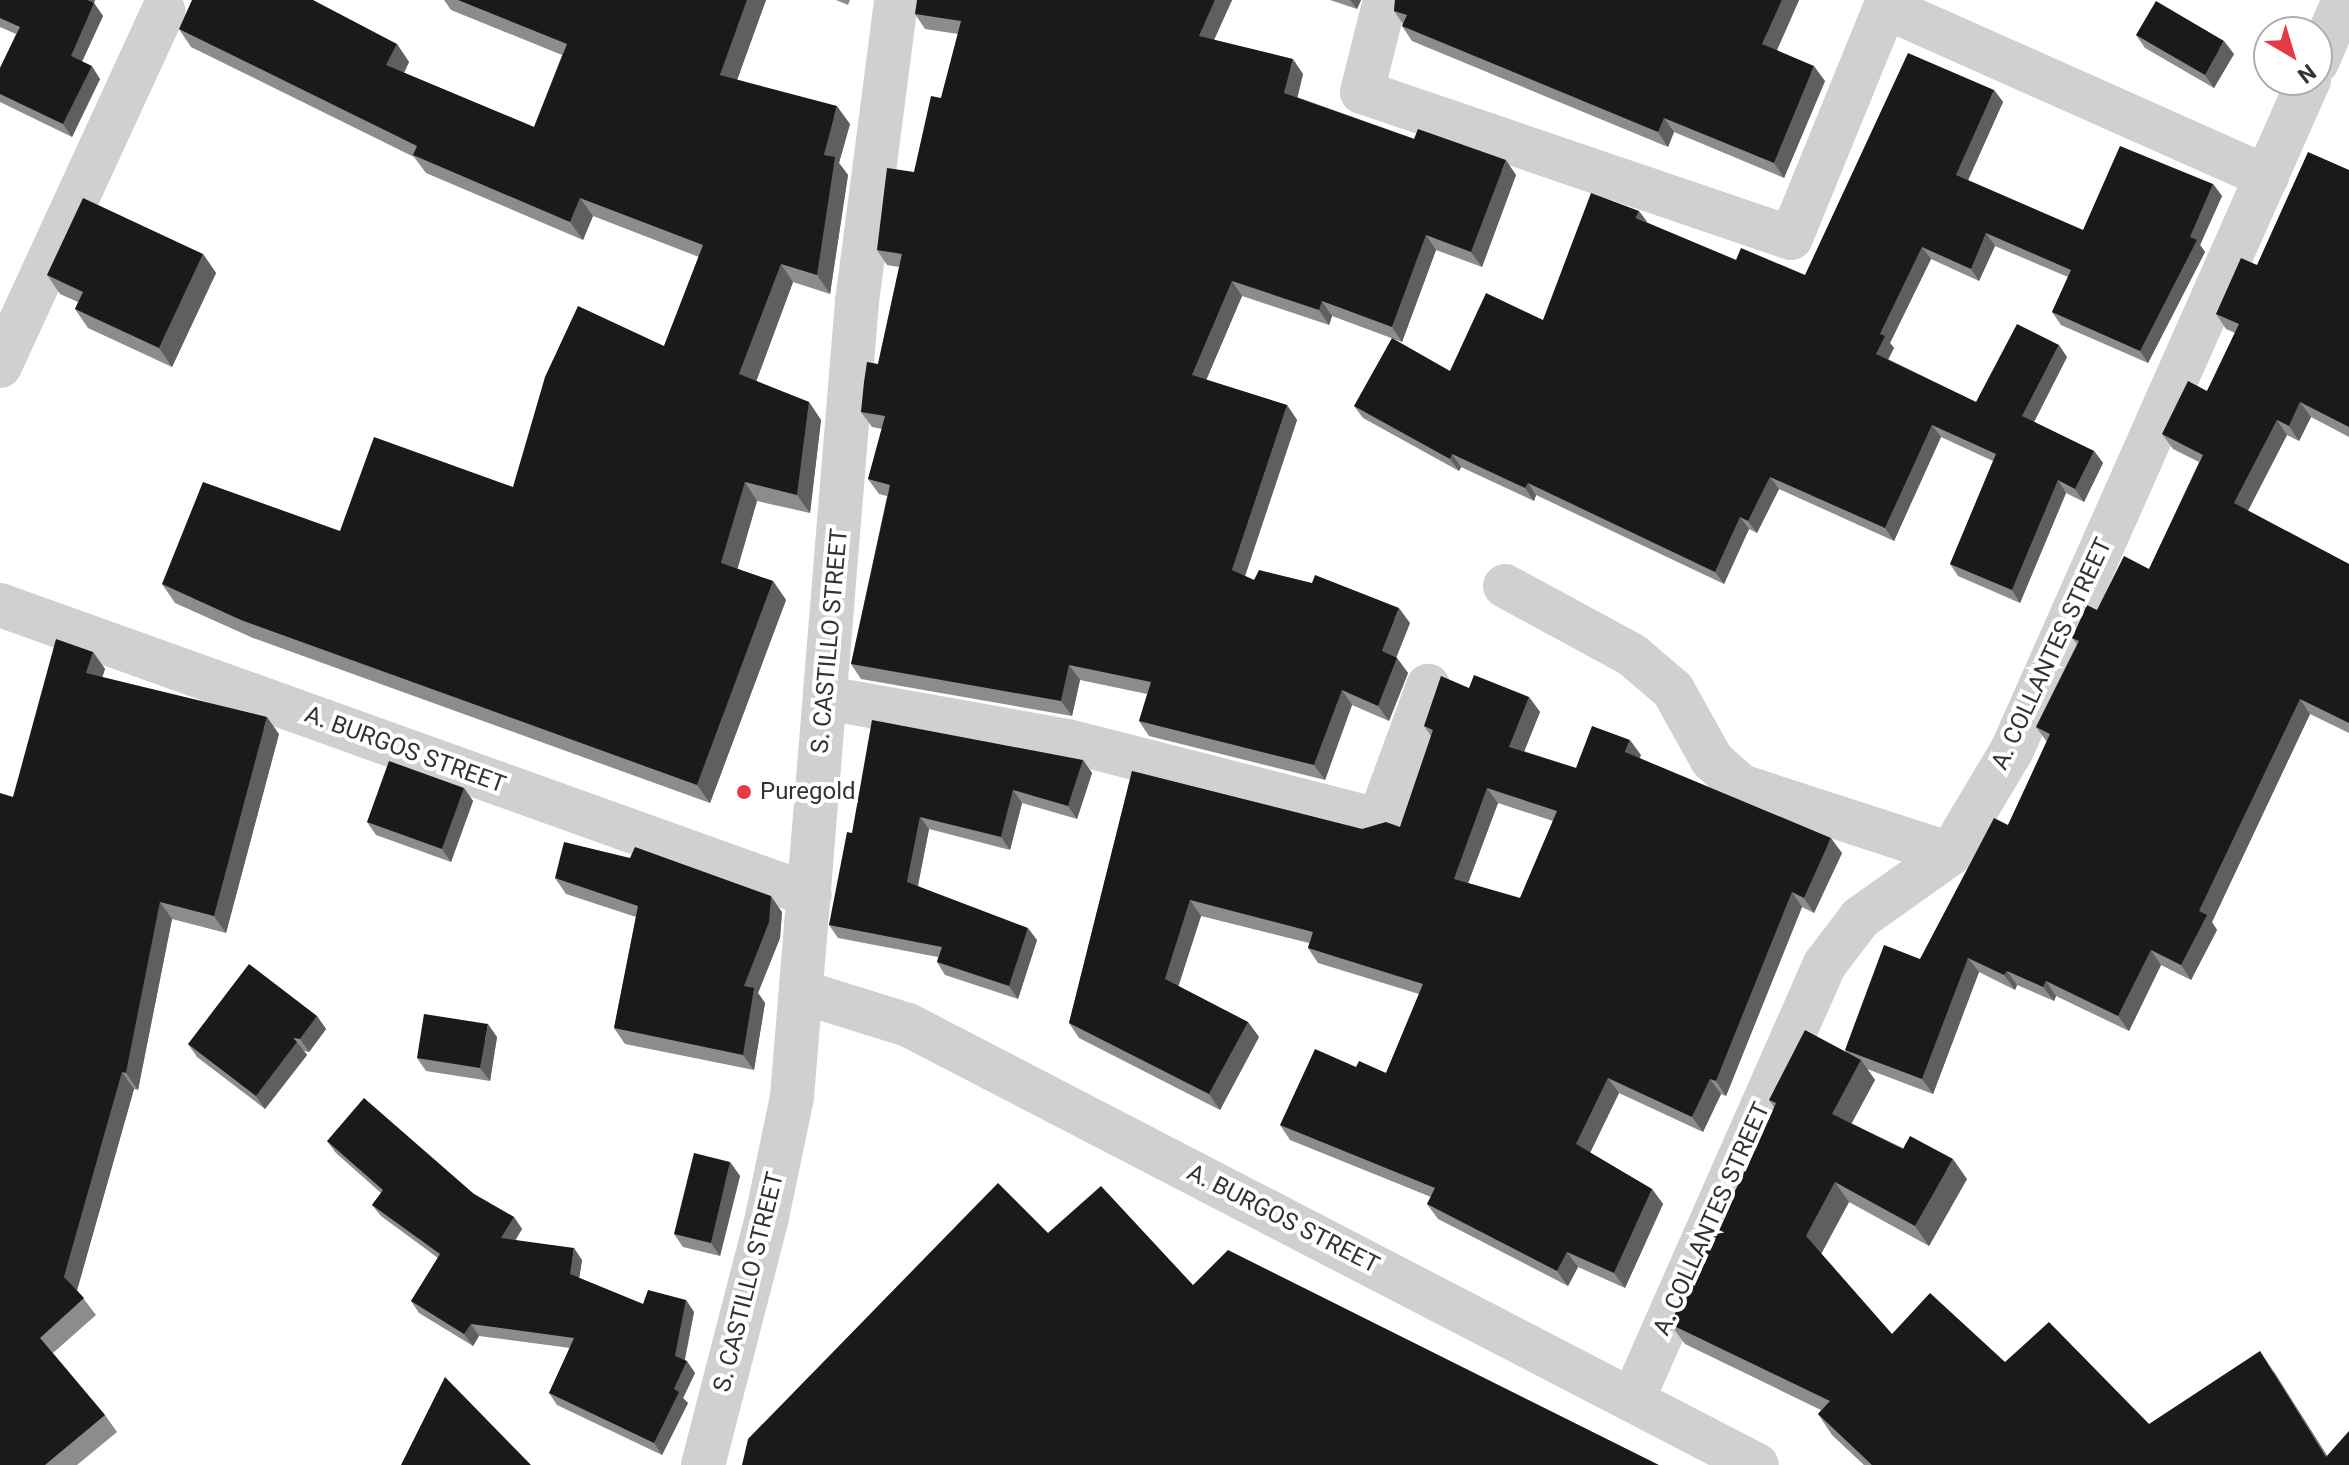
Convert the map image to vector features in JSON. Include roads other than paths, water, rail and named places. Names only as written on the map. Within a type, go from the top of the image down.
[{"type":"street","name":"S. CASTILLO STREET","points":[[703,1465],[767,1217],[792,1097],[857,302],[896,0]]},
{"type":"street","points":[[1385,0],[1362,92],[1791,238],[1887,4],[2267,177]]},
{"type":"street","points":[[2333,25],[2344,0]]},
{"type":"street","points":[[0,366],[163,11]]},
{"type":"street","name":"A. COLLANTES STREET","points":[[1633,1399],[1825,964],[1860,918],[1950,854],[2012,750],[2302,96]]},
{"type":"street","points":[[1505,586],[1632,655],[1673,690],[1712,760],[1741,786],[1950,854]]},
{"type":"street","name":"A. BURGOS STREET","points":[[0,605],[810,895]]},
{"type":"street","points":[[826,698],[1068,741],[1379,820],[1428,686]]},
{"type":"street","name":"A. BURGOS STREET","points":[[802,992],[908,1025],[1757,1465]]},
{"type":"place","name":"Puregold","points":[[744,792]]}]
